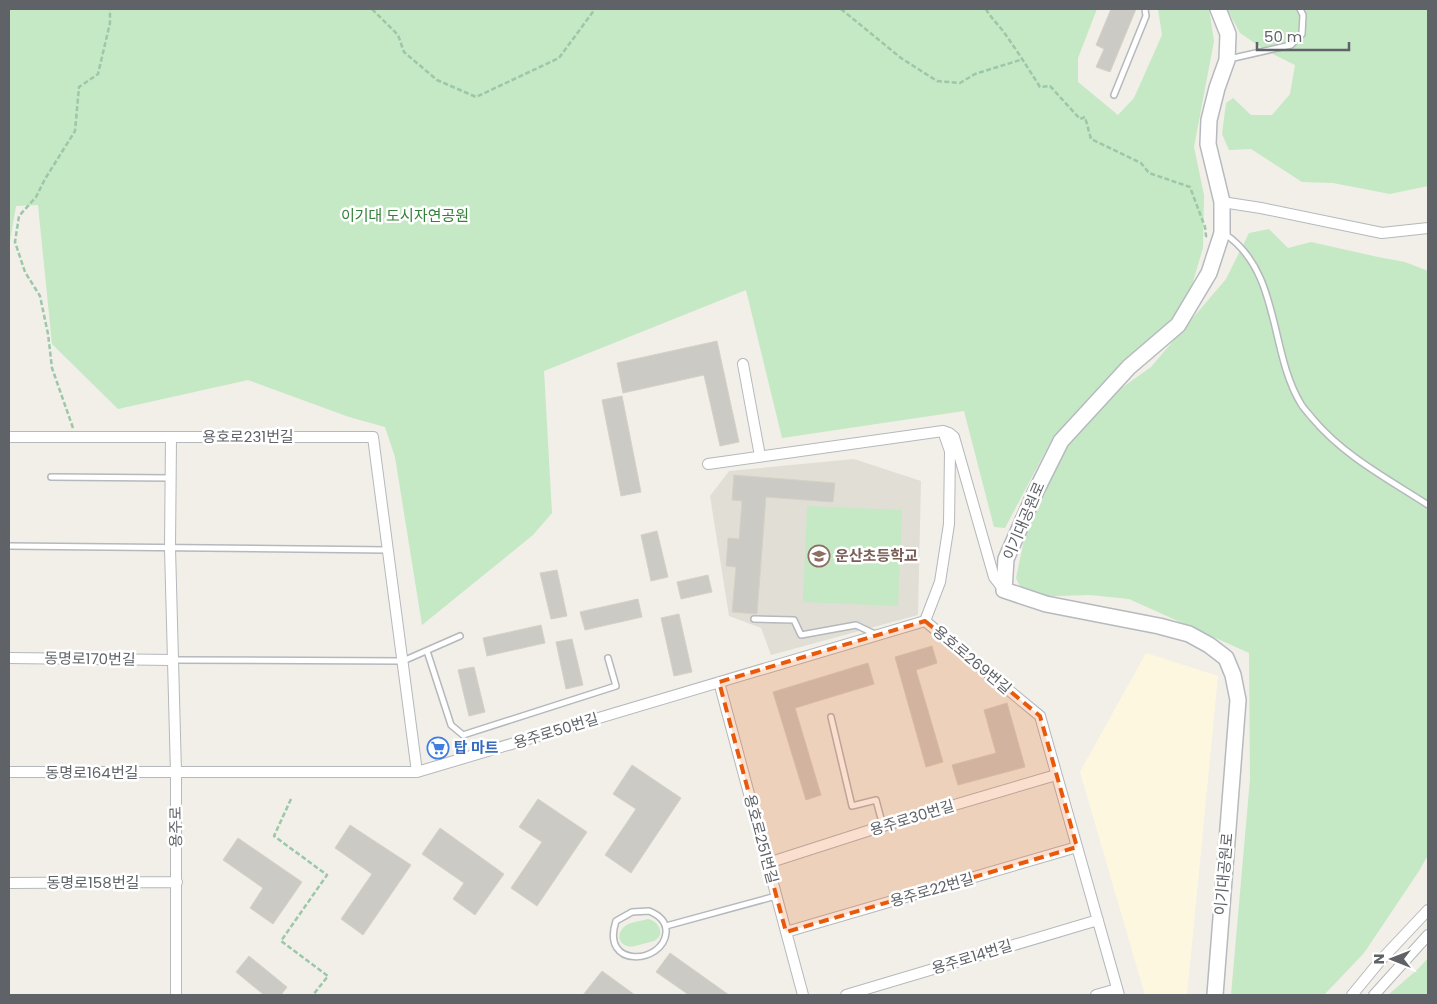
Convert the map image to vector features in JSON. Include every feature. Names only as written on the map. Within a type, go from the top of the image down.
[{"type":"street","name":"이기대공원로","points":[[1215,995],[1238,700],[1226,658],[1190,634],[1159,626],[1046,604],[1004,590],[1006,559],[1036,491],[1061,442],[1129,367],[1178,325],[1209,273],[1220,238],[1222,202],[1208,144],[1209,120],[1217,88],[1227,60],[1228,34],[1218,9]]},
{"type":"street","points":[[1222,202],[1261,208],[1382,233],[1428,228]]},
{"type":"street","points":[[743,364],[760,456]]},
{"type":"street","points":[[708,464],[943,431],[949,432],[954,437],[994,577],[1004,590]]},
{"type":"street","name":"용호로269번길","points":[[943,431],[950,451],[949,524],[940,582],[925,621],[1040,716],[1118,992],[1096,995]]},
{"type":"street","name":"용호로231번길","points":[[9,437],[373,437],[417,772]]},
{"type":"street","name":"용주로","points":[[171,437],[170,548],[177,882],[176,995]]},
{"type":"street","name":"용주로50번길","points":[[176,773],[417,772],[925,621]]},
{"type":"street","name":"동명로170번길","points":[[9,658],[172,660]]},
{"type":"street","name":"용호로251번길","points":[[719,682],[803,995]]},
{"type":"street","name":"동명로164번길","points":[[9,772],[176,773]]},
{"type":"street","name":"용주로30번길","points":[[768,863],[883,826],[1056,776]]},
{"type":"street","name":"용주로22번길","points":[[786,932],[1077,847]]},
{"type":"street","name":"동명로158번길","points":[[9,883],[177,882]]},
{"type":"street","points":[[1352,995],[1380,961],[1428,910]]},
{"type":"street","name":"용주로14번길","points":[[846,995],[1098,920]]},
{"type":"street","points":[[1374,995],[1428,935]]},
{"type":"street","points":[[1345,995],[1370,974]]},
{"type":"street","points":[[1379,995],[1384,982]]},
{"type":"lane","points":[[1114,95],[1146,16],[1145,9]]},
{"type":"lane","points":[[1227,60],[1291,45],[1302,34],[1303,15],[1300,9]]},
{"type":"lane","points":[[1220,238],[1235,241],[1252,261],[1273,314],[1290,382],[1301,405],[1340,447],[1428,505]]},
{"type":"lane","points":[[51,477],[170,478]]},
{"type":"lane","points":[[9,546],[388,550]]},
{"type":"lane","points":[[754,619],[794,620],[801,635],[856,625],[878,635]]},
{"type":"lane","points":[[172,660],[402,661],[460,636]]},
{"type":"lane","points":[[427,651],[451,725],[463,735],[616,686],[608,658]]},
{"type":"lane","points":[[831,717],[852,806],[876,800],[883,826]]},
{"type":"lane","points":[[666,926],[777,896]]},
{"type":"lane","points":[[649,911],[659,915],[666,926],[666,936],[662,946],[646,955],[629,956],[620,951],[613,942],[613,931],[616,921],[632,912],[649,911]]},
{"type":"path","points":[[74,437],[72,425],[52,368],[48,334],[40,296],[25,272],[15,242],[19,216],[36,198],[45,179],[75,131],[79,87],[98,74],[110,23],[110,9]]},
{"type":"path","points":[[372,9],[398,36],[404,52],[437,80],[476,97],[560,58],[595,9]]},
{"type":"path","points":[[841,9],[901,58],[937,81],[960,83],[975,74],[1024,60]]},
{"type":"path","points":[[986,9],[1024,60],[1040,87],[1050,86],[1080,119],[1085,117],[1091,139],[1141,163],[1149,173],[1190,187],[1205,228],[1206,236],[1220,238]]},
{"type":"path","points":[[291,799],[274,836],[328,875],[282,941],[328,976],[313,995]]},
{"type":"highlighted area","points":[[925,621],[1040,716],[1077,847],[786,932],[719,682]]},
{"type":"shaded area","name":"운산초등학교","points":[[854,459],[921,481],[918,615],[771,655],[761,628],[729,616],[710,496],[729,471]]},
{"type":"shaded area","points":[[1146,653],[1218,676],[1187,995],[1145,995],[1080,772]]},
{"type":"green space","name":"이기대 도시자연공원","points":[[9,9],[1097,9],[1078,58],[1078,82],[1118,115],[1134,98],[1162,35],[1158,9],[1209,9],[1214,41],[1194,147],[1204,195],[1203,248],[1189,295],[1173,322],[1053,437],[1005,528],[994,527],[964,411],[782,438],[746,290],[544,371],[552,513],[533,535],[422,625],[395,457],[385,427],[349,417],[248,380],[118,409],[52,344],[38,205],[16,206],[9,247]]},
{"type":"green space","points":[[1227,9],[1428,9],[1428,186],[1390,194],[1333,183],[1302,182],[1251,149],[1229,150],[1222,134],[1226,103],[1233,98],[1251,115],[1272,115],[1290,94],[1295,65],[1265,50],[1240,33]]},
{"type":"green space","points":[[1269,229],[1288,248],[1311,242],[1405,262],[1428,271],[1428,855],[1364,953],[1324,995],[1231,995],[1250,779],[1249,653],[1129,599],[1090,595],[1025,597],[1016,578],[1024,540],[1068,441],[1120,389],[1151,367],[1226,279],[1249,233]]},
{"type":"green space","points":[[807,506],[902,510],[898,606],[803,602]]},
{"type":"green space","points":[[648,919],[655,922],[660,928],[658,938],[652,942],[635,946],[627,946],[621,942],[619,935],[625,926]]},
{"type":"green space","points":[[1428,958],[1428,995],[1388,995],[1418,969]]},
{"type":"building","points":[[1111,9],[1136,9],[1110,72],[1096,67],[1104,49],[1096,45]]},
{"type":"building","points":[[717,341],[739,442],[720,446],[704,375],[623,393],[617,363]]},
{"type":"building","points":[[622,396],[641,492],[621,496],[602,400]]},
{"type":"building","name":"운산초등학교","points":[[734,475],[835,483],[833,502],[766,497],[757,614],[732,612],[736,567],[726,566],[728,538],[739,539],[742,501],[732,500]]},
{"type":"building","points":[[657,531],[668,577],[651,581],[641,535]]},
{"type":"building","points":[[557,570],[567,616],[551,619],[540,573]]},
{"type":"building","points":[[708,575],[712,592],[681,599],[677,582]]},
{"type":"building","points":[[638,599],[642,617],[585,630],[580,612]]},
{"type":"building","points":[[679,614],[692,672],[674,676],[661,618]]},
{"type":"building","points":[[541,625],[545,643],[487,656],[483,638]]},
{"type":"building","points":[[572,639],[583,685],[566,689],[556,642]]},
{"type":"building","points":[[932,646],[937,663],[916,670],[943,762],[926,767],[895,657]]},
{"type":"building","points":[[868,663],[874,684],[795,708],[821,795],[806,800],[773,692]]},
{"type":"building","points":[[474,667],[485,712],[469,716],[458,670]]},
{"type":"building","points":[[1007,703],[1025,767],[958,785],[952,765],[996,753],[984,710]]},
{"type":"building","points":[[632,765],[681,798],[631,873],[605,855],[636,809],[613,794]]},
{"type":"building","points":[[538,799],[587,832],[537,906],[511,888],[542,842],[519,827]]},
{"type":"building","points":[[350,825],[411,865],[363,935],[341,919],[372,874],[335,848]]},
{"type":"building","points":[[440,828],[504,874],[475,915],[453,899],[464,883],[422,854]]},
{"type":"building","points":[[238,838],[302,882],[273,924],[250,908],[263,888],[223,860]]},
{"type":"building","points":[[670,953],[729,995],[689,995],[656,972]]},
{"type":"building","points":[[249,956],[287,987],[281,995],[264,995],[236,972]]},
{"type":"building","points":[[602,971],[635,995],[583,995]]},
{"type":"place","name":"운산초등학교","points":[[819,556]]},
{"type":"place","name":"탑 마트","points":[[438,748]]}]
